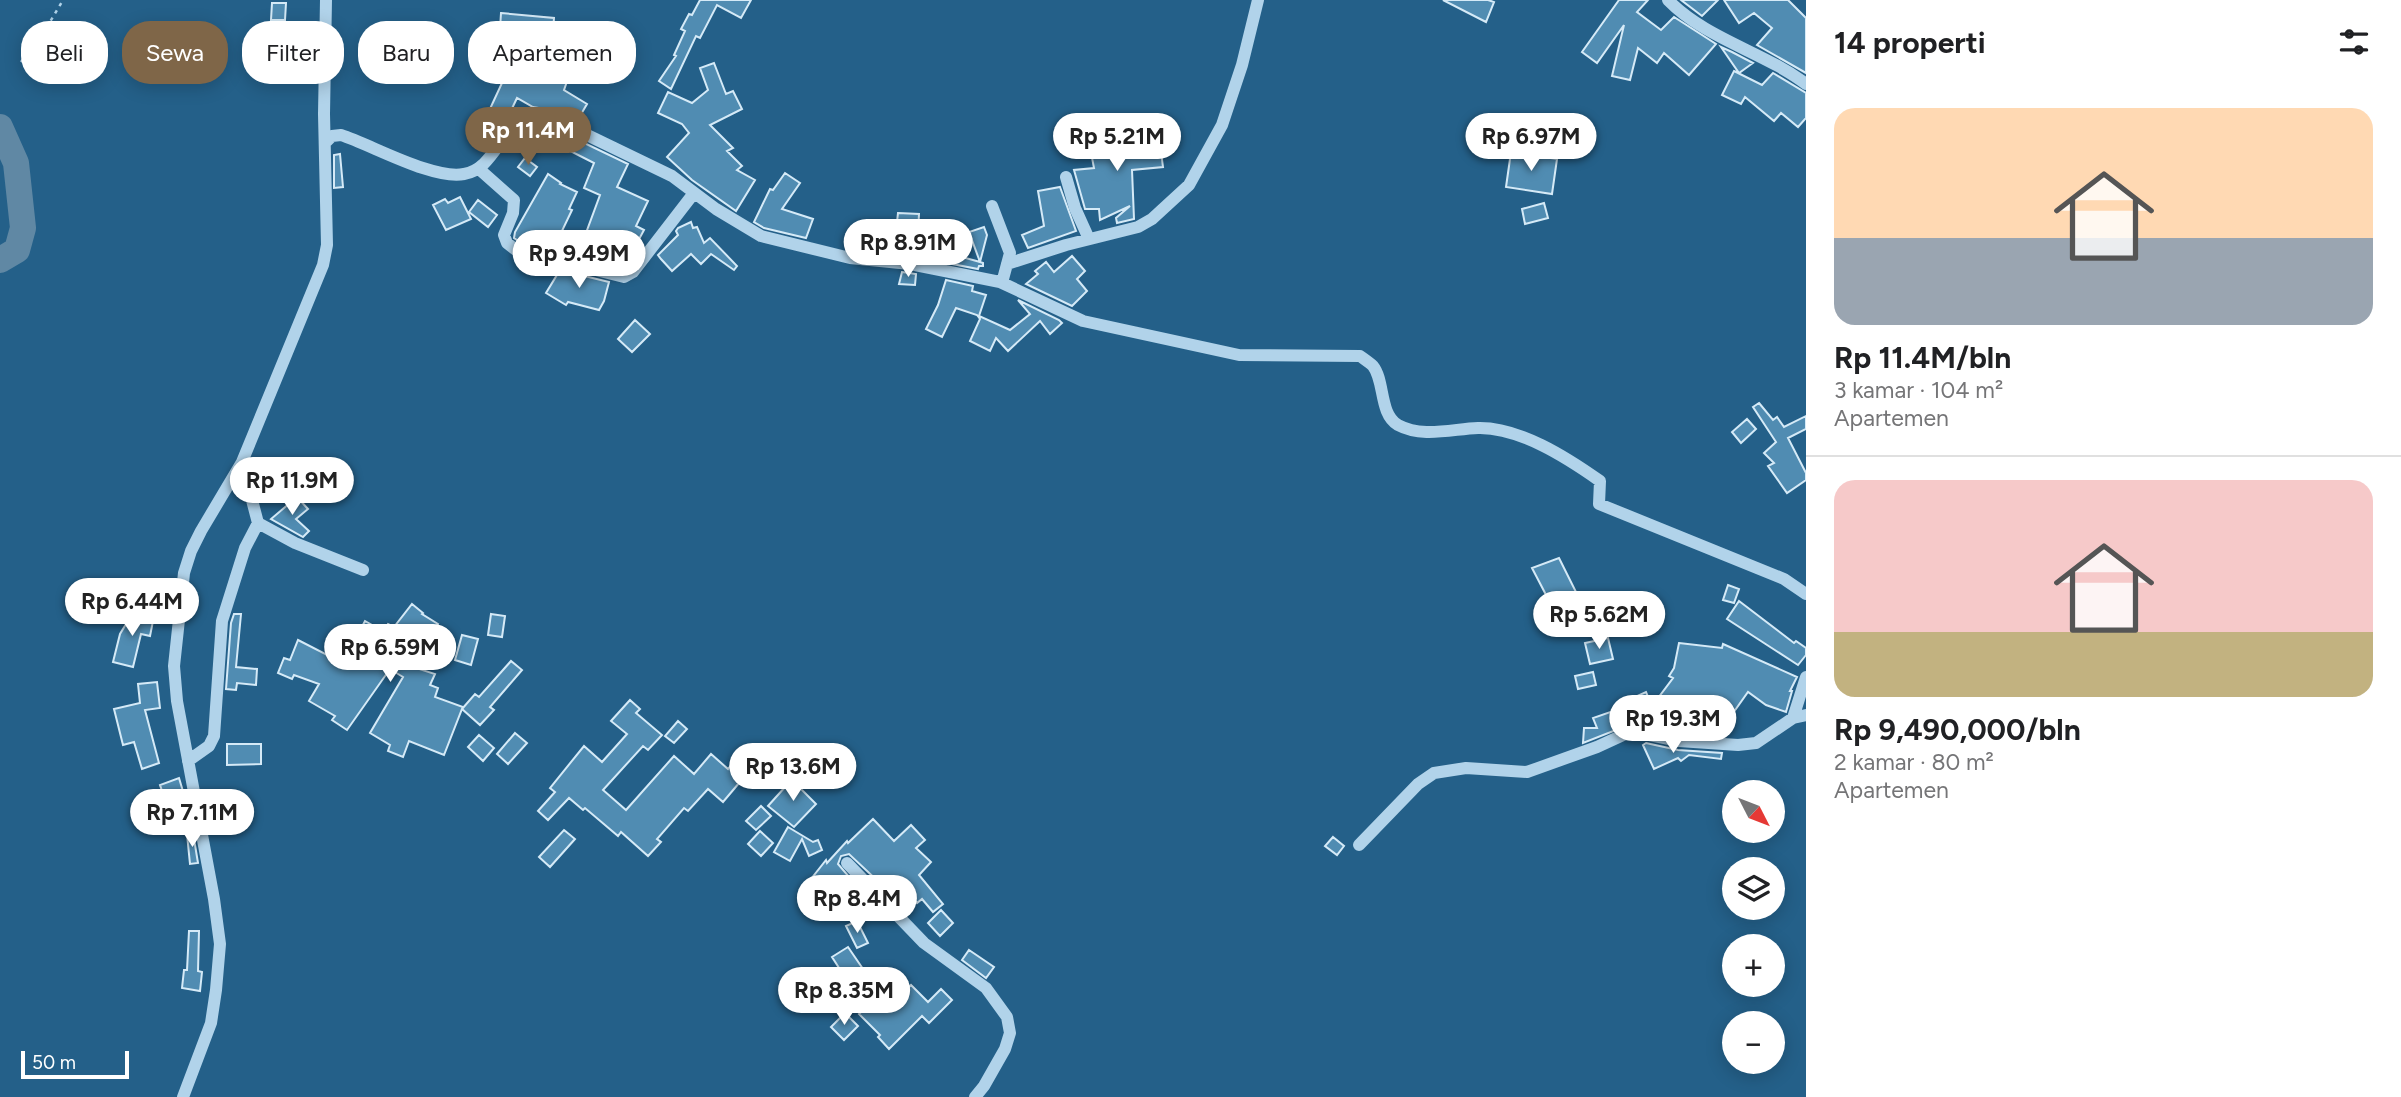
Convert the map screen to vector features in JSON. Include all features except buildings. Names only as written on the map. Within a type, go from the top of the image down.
[{"type":"street","points":[[183,1097],[211,1023],[220,944],[178,708],[174,666],[184,573],[201,531],[242,462],[323,265],[327,245],[324,114],[326,0]]},
{"type":"street","points":[[1007,264],[1066,244],[1125,231],[1152,219],[1189,185],[1222,125],[1242,65],[1258,0]]},
{"type":"street","points":[[1668,0],[1721,37],[1778,65],[1806,84]]},
{"type":"street","points":[[326,142],[332,136],[341,135],[416,165],[463,175],[479,169],[513,129],[527,118],[539,116],[554,119],[672,176],[761,236],[773,240],[850,258],[909,264],[1000,282],[1083,321],[1239,355],[1360,356],[1374,368],[1388,413],[1396,424],[1414,430],[1450,432],[1478,428],[1517,433],[1600,481],[1598,503],[1784,579],[1806,594]]},
{"type":"street","points":[[479,169],[514,200],[513,213],[504,235],[507,243],[516,250],[624,277],[633,272],[694,193]]},
{"type":"street","points":[[1066,177],[1075,208],[1089,239]]},
{"type":"street","points":[[992,206],[1010,253],[1000,282]]},
{"type":"street","points":[[188,761],[209,746],[214,736],[222,621],[245,548],[258,523],[242,462]]},
{"type":"street","points":[[258,523],[296,543],[363,570]]},
{"type":"street","points":[[1793,718],[1806,677]]},
{"type":"street","points":[[1359,845],[1418,784],[1434,773],[1466,768],[1527,772],[1635,732],[1679,741],[1738,745],[1756,743],[1806,712]]},
{"type":"street","points":[[847,863],[924,943],[986,988],[1007,1017],[1010,1033],[1005,1049],[975,1097]]},
{"type":"path","points":[[51,21],[63,0]]},
{"type":"waterway","points":[[0,127],[16,163],[23,228],[17,250],[0,260]]}]
